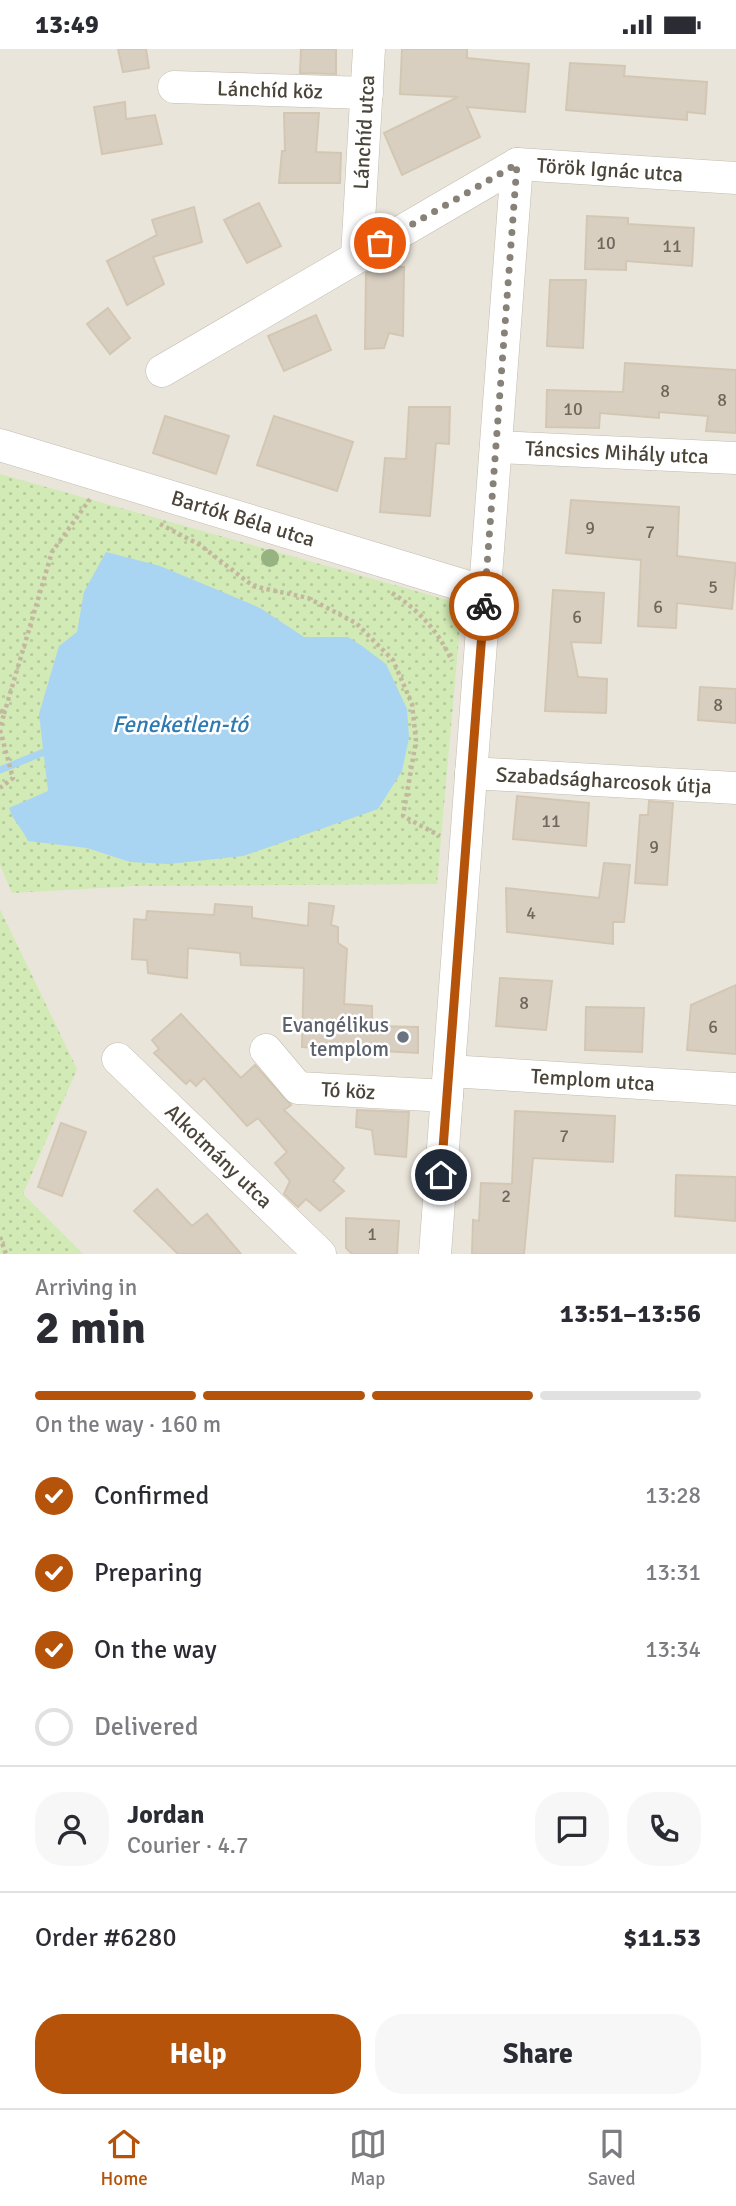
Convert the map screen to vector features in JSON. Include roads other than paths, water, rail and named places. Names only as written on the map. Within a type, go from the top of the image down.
[{"type":"street","name":"Lánchíd utca","points":[[357,256],[369,49]]},
{"type":"street","name":"Lánchíd köz","points":[[174,87],[366,93]]},
{"type":"street","name":"Török Ignác utca","points":[[162,371],[517,164],[736,178]]},
{"type":"street","points":[[435,1254],[448,1084],[452,842],[471,773],[517,164]]},
{"type":"street","name":"Bartók Béla utca","points":[[0,445],[485,592]]},
{"type":"street","name":"Táncsics Mihály utca","points":[[496,447],[736,457]]},
{"type":"street","name":"Szabadságharcosok útja","points":[[471,773],[736,788]]},
{"type":"street","name":"Tó köz","points":[[266,1050],[298,1089],[448,1084]]},
{"type":"street","name":"Alkotmány utca","points":[[118,1059],[320,1254]]},
{"type":"street","name":"Templom utca","points":[[448,1084],[736,1089]]},
{"type":"water","name":"Feneketlen-tó","points":[[106,552],[160,566],[260,608],[304,637],[348,637],[386,664],[407,709],[409,738],[402,771],[378,809],[243,856],[169,864],[130,862],[87,848],[28,841],[9,808],[48,791],[39,714],[59,646],[77,632],[84,592]]},
{"type":"waterway","points":[[0,770],[44,752]]},
{"type":"place","name":"Evangélikus templom","points":[[403,1037]]}]
